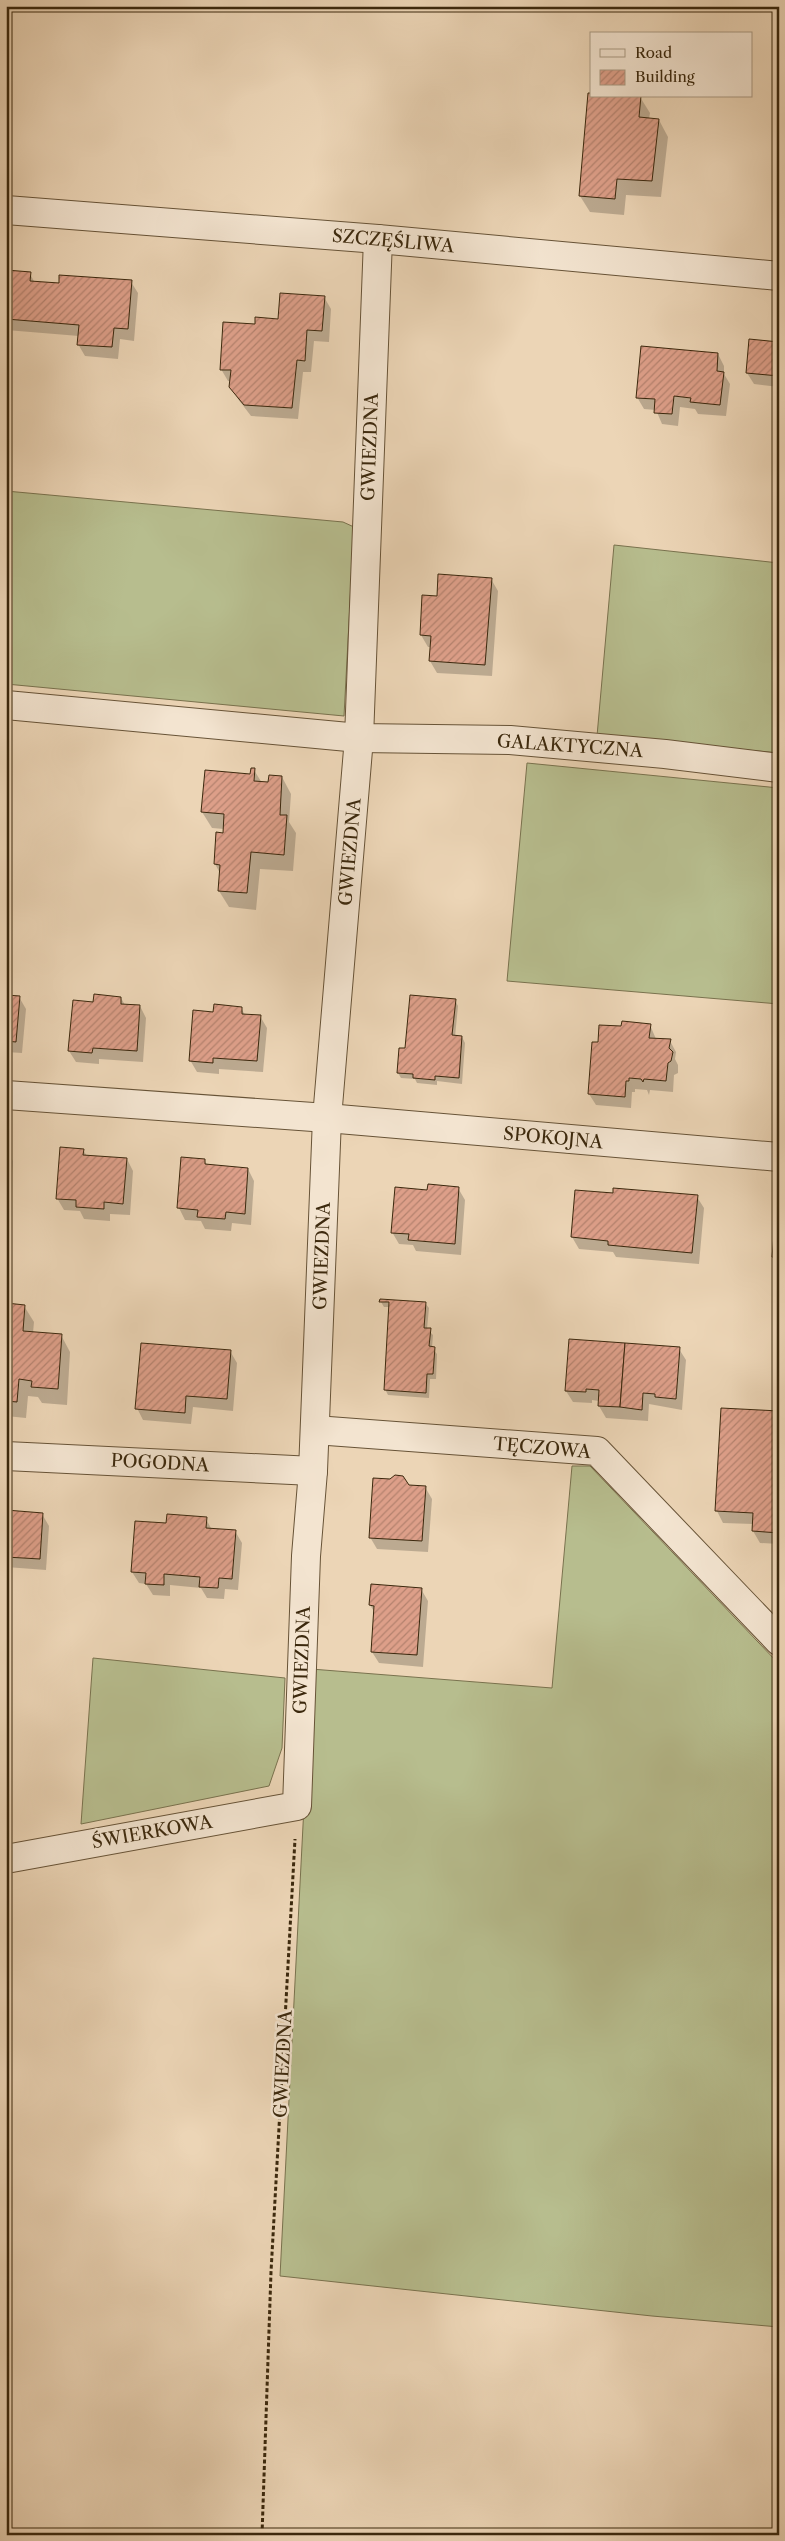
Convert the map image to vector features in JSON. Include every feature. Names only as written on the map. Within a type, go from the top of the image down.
[{"type":"street","name":"SZCZĘŚLIWA","points":[[6,210],[378,239],[779,276]]},
{"type":"street","name":"GWIEZDNA","points":[[297,1806],[306,1556],[313,1471],[328,1118],[360,738],[378,239]]},
{"type":"street","name":"GALAKTYCZNA","points":[[6,706],[360,738],[510,740],[665,754],[779,768]]},
{"type":"street","name":"SPOKOJNA","points":[[6,1095],[328,1118],[779,1157]]},
{"type":"street","name":"TĘCZOWA","points":[[315,1430],[597,1451],[779,1641]]},
{"type":"street","name":"POGODNA","points":[[6,1456],[313,1471]]},
{"type":"street","name":"ŚWIERKOWA","points":[[6,1858],[297,1806]]},
{"type":"path","name":"GWIEZDNA","points":[[262,2535],[271,2272],[297,1806]]},
{"type":"green space","points":[[6,491],[343,522],[354,527],[344,716],[6,684]]},
{"type":"green space","points":[[614,545],[779,563],[779,753],[597,736]]},
{"type":"green space","points":[[527,763],[779,788],[779,1004],[507,981]]},
{"type":"green space","points":[[572,1466],[590,1466],[779,1664],[779,2327],[652,2316],[280,2276],[311,1669],[552,1688]]},
{"type":"green space","points":[[93,1658],[285,1678],[282,1748],[269,1786],[81,1824]]},
{"type":"building","points":[[588,93],[590,93],[590,98],[641,98],[639,117],[659,119],[652,181],[617,179],[615,199],[579,196]]},
{"type":"building","points":[[6,270],[31,272],[30,281],[59,283],[59,275],[132,280],[128,329],[114,328],[112,347],[77,345],[79,325],[6,319]]},
{"type":"building","points":[[280,293],[325,296],[322,331],[307,330],[305,361],[297,360],[292,408],[244,405],[229,387],[231,370],[220,370],[223,322],[255,324],[255,317],[278,319]]},
{"type":"building","points":[[749,339],[779,342],[779,376],[746,373]]},
{"type":"building","points":[[641,346],[718,353],[717,371],[724,372],[720,405],[690,402],[691,398],[674,396],[672,414],[654,413],[655,399],[636,398]]},
{"type":"building","points":[[438,574],[492,578],[485,665],[429,661],[431,636],[420,635],[422,595],[437,596]]},
{"type":"building","points":[[251,768],[255,768],[254,781],[268,782],[269,775],[282,776],[280,815],[287,815],[284,855],[251,852],[247,893],[218,891],[220,865],[214,864],[216,832],[223,833],[224,814],[201,812],[205,770],[250,774]]},
{"type":"building","points":[[94,994],[121,997],[121,1004],[140,1005],[137,1051],[93,1048],[92,1053],[68,1051],[73,1000],[93,1002]]},
{"type":"building","points":[[6,995],[20,996],[16,1042],[6,1041]]},
{"type":"building","points":[[410,995],[456,999],[452,1035],[462,1036],[459,1078],[435,1076],[435,1080],[413,1078],[413,1074],[397,1073],[399,1048],[405,1048]]},
{"type":"building","points":[[214,1004],[242,1007],[242,1014],[261,1015],[257,1061],[213,1058],[213,1063],[189,1061],[193,1010],[213,1012]]},
{"type":"building","points":[[622,1021],[651,1024],[649,1038],[671,1039],[669,1048],[673,1052],[671,1061],[668,1063],[666,1081],[644,1079],[643,1082],[641,1079],[629,1078],[629,1081],[626,1081],[625,1097],[588,1094],[592,1042],[598,1042],[599,1025],[621,1026]]},
{"type":"building","points":[[60,1147],[84,1149],[83,1155],[127,1158],[123,1204],[104,1202],[104,1209],[76,1207],[76,1200],[56,1199]]},
{"type":"building","points":[[181,1157],[205,1159],[205,1164],[248,1168],[245,1214],[226,1212],[225,1219],[197,1217],[198,1210],[177,1208]]},
{"type":"building","points":[[428,1184],[459,1187],[455,1244],[408,1240],[409,1234],[391,1233],[395,1187],[427,1190]]},
{"type":"building","points":[[613,1188],[698,1195],[692,1253],[608,1245],[608,1241],[571,1237],[575,1190],[613,1193]]},
{"type":"building","points":[[777,1203],[779,1203],[779,1258],[772,1257]]},
{"type":"building","points":[[380,1299],[426,1302],[424,1328],[431,1328],[429,1346],[435,1347],[433,1374],[427,1374],[426,1393],[384,1390],[389,1302],[379,1302]]},
{"type":"building","points":[[6,1303],[25,1305],[23,1331],[62,1334],[58,1389],[31,1387],[32,1381],[19,1379],[17,1402],[6,1401]]},
{"type":"building","points":[[569,1339],[625,1343],[620,1407],[598,1406],[599,1390],[586,1389],[586,1392],[565,1391]]},
{"type":"building","points":[[141,1343],[231,1350],[227,1399],[186,1396],[185,1413],[135,1409]]},
{"type":"building","points":[[625,1343],[680,1347],[676,1399],[655,1397],[655,1394],[643,1393],[642,1410],[620,1407]]},
{"type":"building","points":[[721,1408],[779,1411],[779,1533],[752,1531],[753,1513],[715,1511]]},
{"type":"building","points":[[395,1475],[403,1476],[409,1485],[426,1486],[422,1541],[369,1538],[373,1478],[390,1479]]},
{"type":"building","points":[[6,1510],[43,1513],[40,1559],[6,1557]]},
{"type":"building","points":[[167,1514],[207,1517],[206,1528],[236,1530],[232,1579],[219,1578],[218,1588],[199,1587],[200,1577],[164,1574],[164,1585],[145,1584],[146,1573],[131,1572],[135,1521],[166,1523]]},
{"type":"building","points":[[371,1584],[422,1588],[417,1655],[371,1652],[374,1606],[369,1605]]}]
